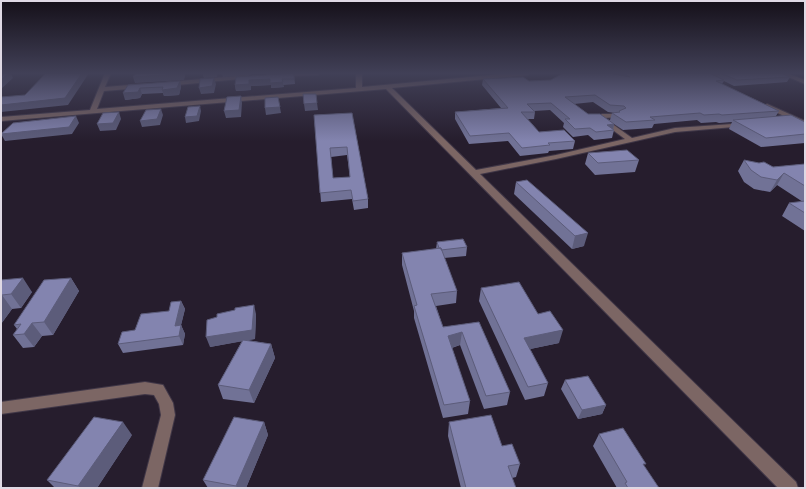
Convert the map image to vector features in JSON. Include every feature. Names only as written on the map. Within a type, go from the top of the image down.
[{"type":"street","points":[[93,111],[99,96]]},
{"type":"street","points":[[1,119],[277,96]]},
{"type":"street","points":[[397,96],[790,488]]},
{"type":"street","points":[[762,104],[805,124]]},
{"type":"street","points":[[619,115],[602,116],[600,118],[631,140]]},
{"type":"street","points":[[782,122],[797,120]]},
{"type":"street","points":[[473,173],[688,128],[751,124]]},
{"type":"street","points":[[1,408],[145,388],[158,389],[166,403],[168,415],[150,488]]},
{"type":"building","points":[[66,96],[65,98],[1,105],[1,97]]},
{"type":"building","points":[[241,96],[239,110],[224,111],[227,97]]},
{"type":"building","points":[[303,96],[316,96],[317,103],[304,104]]},
{"type":"building","points":[[498,96],[583,96],[565,97],[588,114],[600,114],[614,124],[607,125],[614,130],[596,132],[590,128],[575,129],[565,119],[570,119],[551,103],[527,104],[535,112],[521,112],[539,132],[564,130],[575,141],[548,143],[550,145],[522,148],[509,133],[470,136],[455,112],[508,108]]},
{"type":"building","points":[[596,96],[747,96],[779,111],[722,115],[704,115],[700,113],[650,117],[655,120],[626,122],[612,113],[620,112],[619,111],[626,108],[624,106],[610,105]]},
{"type":"building","points":[[278,97],[280,107],[265,108],[265,98]]},
{"type":"building","points":[[200,106],[197,116],[185,117],[188,107]]},
{"type":"building","points":[[161,109],[157,119],[140,121],[146,110]]},
{"type":"building","points":[[119,112],[113,123],[97,124],[103,113]]},
{"type":"building","points":[[352,113],[368,199],[353,201],[351,190],[320,193],[314,115]],"holes":[[[347,147],[350,177],[333,178],[330,148]]]},
{"type":"building","points":[[791,115],[805,122],[805,134],[766,138],[733,120]]},
{"type":"building","points":[[76,116],[69,127],[1,134],[13,123]]},
{"type":"building","points":[[627,150],[639,160],[598,163],[588,153]]},
{"type":"building","points":[[744,160],[759,163],[764,162],[773,167],[805,164],[805,186],[784,173],[777,180],[761,177],[751,170]]},
{"type":"building","points":[[527,180],[588,233],[575,236],[516,182]]},
{"type":"building","points":[[805,201],[805,213],[789,203]]},
{"type":"building","points":[[463,239],[467,247],[441,250],[437,242]]},
{"type":"building","points":[[441,248],[457,291],[431,294],[443,327],[479,322],[510,392],[486,396],[462,332],[448,336],[470,401],[444,405],[414,306],[417,305],[402,253]]},
{"type":"building","points":[[23,278],[11,294],[1,296],[1,280]]},
{"type":"building","points":[[71,278],[44,322],[32,323],[24,334],[13,335],[21,324],[14,325],[44,280]]},
{"type":"building","points":[[519,282],[538,314],[550,311],[563,330],[524,338],[548,383],[528,387],[481,288]]},
{"type":"building","points":[[181,301],[175,326],[181,325],[179,336],[118,344],[122,332],[135,330],[141,314],[169,311],[171,302]]},
{"type":"building","points":[[254,305],[252,330],[206,337],[207,320],[217,317],[217,314],[235,310],[235,308]]},
{"type":"building","points":[[243,340],[271,344],[249,390],[218,385]]},
{"type":"building","points":[[588,376],[606,405],[582,410],[565,380]]},
{"type":"building","points":[[491,415],[502,446],[512,444],[520,464],[508,466],[516,488],[466,488],[449,422]]},
{"type":"building","points":[[94,417],[123,422],[78,486],[47,480]]},
{"type":"building","points":[[234,417],[264,422],[236,486],[203,480]]},
{"type":"building","points":[[623,428],[646,464],[643,464],[659,488],[628,488],[625,483],[627,482],[599,434]]}]
